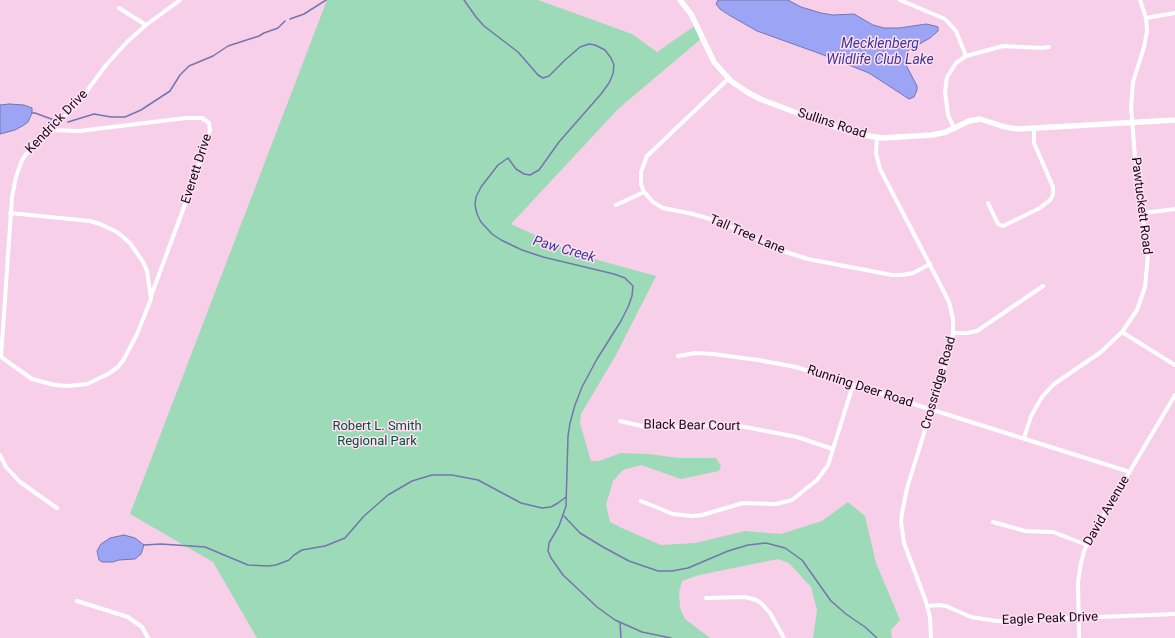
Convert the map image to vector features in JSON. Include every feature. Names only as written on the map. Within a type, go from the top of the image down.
[{"type":"street","name":"Kendrick Drive","points":[[150,299],[137,334],[124,359],[118,367],[108,374],[83,386],[56,385],[32,379],[0,357],[10,213],[13,190],[22,160],[32,146],[84,97],[116,53],[146,25],[180,0]]},
{"type":"street","name":"Sullins Road","points":[[680,0],[691,14],[714,62],[728,79],[760,99],[857,134],[897,138],[932,135],[942,133],[969,121],[980,119],[1012,129],[1175,120]]},
{"type":"street","points":[[900,0],[945,19],[956,31],[966,56]]},
{"type":"street","name":"Pawtuckett Road","points":[[1024,438],[1036,406],[1049,389],[1101,352],[1122,332],[1137,310],[1142,299],[1147,279],[1148,254],[1135,157],[1132,122],[1132,92],[1147,31],[1146,18],[1140,0]]},
{"type":"street","points":[[119,8],[146,25]]},
{"type":"street","points":[[1146,18],[1175,13]]},
{"type":"street","points":[[954,128],[948,115],[945,84],[951,69],[956,63],[966,56],[1003,46],[1050,47]]},
{"type":"street","points":[[616,206],[644,192],[641,184],[641,172],[647,156],[728,79]]},
{"type":"street","name":"Everett Drive","points":[[50,130],[79,131],[186,118],[202,118],[209,123],[210,130],[208,141],[150,299]]},
{"type":"street","points":[[988,203],[998,224],[1003,226],[1040,208],[1051,199],[1054,191],[1034,143],[1034,128]]},
{"type":"street","name":"Crossridge Road","points":[[877,137],[876,153],[880,169],[949,302],[953,319],[953,333],[949,354],[904,501],[901,522],[906,552],[927,606],[931,638]]},
{"type":"street","name":"Tall Tree Lane","points":[[644,192],[653,202],[663,208],[693,214],[720,222],[783,251],[808,259],[892,275],[913,273],[930,264]]},
{"type":"street","points":[[1143,213],[1175,209]]},
{"type":"street","points":[[10,213],[90,221],[108,227],[117,232],[130,243],[143,262],[147,272],[150,299]]},
{"type":"street","points":[[953,333],[967,334],[977,331],[1043,286]]},
{"type":"street","points":[[1122,332],[1175,365]]},
{"type":"street","name":"Running Deer Road","points":[[678,356],[696,353],[758,360],[796,367],[1130,472]]},
{"type":"street","points":[[641,502],[673,514],[689,516],[702,515],[743,503],[769,504],[782,503],[792,500],[817,480],[828,465],[853,385]]},
{"type":"street","name":"David Avenue","points":[[1079,638],[1079,571],[1086,545],[1175,395]]},
{"type":"street","name":"Black Bear Court","points":[[620,421],[658,428],[710,425],[740,426],[797,437],[832,449]]},
{"type":"street","points":[[0,455],[6,467],[20,482],[57,508]]},
{"type":"street","points":[[993,522],[1025,531],[1053,532],[1086,545]]},
{"type":"street","points":[[706,598],[738,596],[756,600],[766,608],[784,638]]},
{"type":"street","points":[[77,601],[128,617],[142,627],[148,638]]},
{"type":"street","name":"Eagle Peak Drive","points":[[927,606],[946,606],[971,617],[989,621],[1175,614]]},
{"type":"green space","name":"Robert L. Smith Regional Park","points":[[327,0],[538,0],[632,34],[657,52],[696,25],[702,38],[618,109],[511,224],[576,254],[656,276],[616,355],[581,414],[580,423],[591,461],[599,461],[621,453],[649,454],[678,458],[716,458],[721,466],[719,471],[681,479],[641,465],[623,470],[613,481],[606,505],[610,522],[661,545],[695,543],[745,531],[781,534],[822,521],[848,502],[865,516],[876,563],[900,620],[891,630],[892,638],[813,638],[817,610],[811,587],[789,563],[778,559],[699,575],[682,581],[679,592],[680,608],[685,619],[710,638],[257,638],[213,562],[130,514]]},
{"type":"water","name":"Mecklenberg Wildlife Club Lake","points":[[718,0],[788,0],[801,7],[821,13],[833,15],[854,14],[873,25],[884,28],[899,28],[926,24],[938,27],[938,31],[930,38],[906,53],[906,65],[917,86],[914,97],[909,99],[869,73],[757,31],[720,9],[716,4]]},
{"type":"water","points":[[0,105],[24,105],[32,108],[32,113],[28,122],[24,125],[15,130],[0,134]]},
{"type":"water","points":[[124,535],[135,538],[144,545],[141,554],[135,559],[113,562],[102,562],[99,560],[97,551],[101,544],[110,538]]},
{"type":"waterway","points":[[290,19],[304,14],[326,0]]},
{"type":"waterway","name":"Paw Creek","points":[[464,0],[484,26],[518,52],[538,75],[543,78],[549,76],[580,47],[589,44],[605,50],[614,65],[613,74],[609,83],[559,142],[539,170],[530,175],[524,174],[516,169],[508,158],[498,165],[481,187],[476,197],[475,205],[481,222],[492,234],[501,240],[522,250],[543,257],[614,274],[625,278],[633,286],[632,296],[628,307],[597,359],[582,387],[575,405],[568,436],[566,506],[559,526],[549,543],[548,551],[563,575],[597,607],[615,620],[642,632],[671,638]]},
{"type":"waterway","points":[[68,122],[94,114],[111,117],[125,117],[141,110],[170,91],[180,75],[189,66],[213,56],[228,46],[278,28],[285,21]]},
{"type":"waterway","points":[[32,113],[54,120]]},
{"type":"waterway","points":[[144,545],[161,544],[205,547],[248,565],[276,565],[289,560],[302,550],[325,546],[345,538],[364,516],[388,495],[412,481],[432,475],[452,475],[478,480],[521,503],[542,508],[551,507],[566,497]]},
{"type":"waterway","points":[[564,516],[580,533],[603,547],[629,561],[658,571],[672,571],[688,568],[728,551],[748,545],[766,543],[785,548],[802,560],[831,601],[877,638]]},
{"type":"waterway","points":[[620,622],[621,638]]}]
